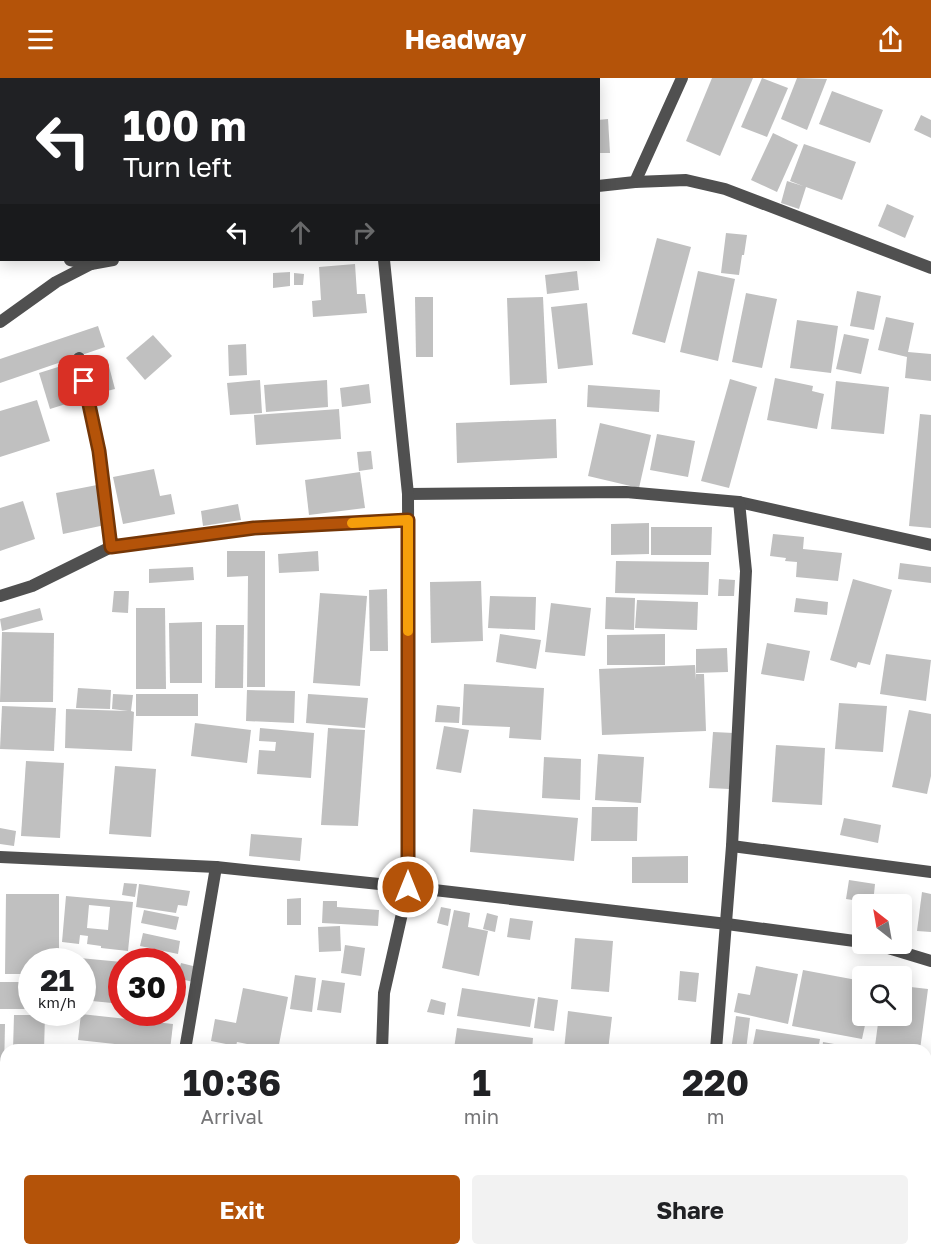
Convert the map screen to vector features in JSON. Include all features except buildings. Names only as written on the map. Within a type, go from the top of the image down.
[{"type":"street","points":[[636,182],[682,78]]},
{"type":"street","points":[[600,186],[686,180],[724,189],[931,267]]},
{"type":"street","points":[[75,261],[91,264]]},
{"type":"street","points":[[0,322],[56,282],[91,264],[108,261]]},
{"type":"street","points":[[381,1044],[384,993],[408,887],[408,494],[384,261]]},
{"type":"street","points":[[79,358],[99,451],[111,547]]},
{"type":"street","points":[[408,494],[626,492],[739,502],[931,545]]},
{"type":"street","points":[[717,1044],[727,924],[747,571],[739,502]]},
{"type":"street","points":[[0,596],[32,586],[111,547],[254,528],[408,520]]},
{"type":"street","points":[[732,846],[931,872]]},
{"type":"street","points":[[0,857],[216,867],[408,887],[852,941]]},
{"type":"street","points":[[186,1044],[216,867]]},
{"type":"street","points":[[910,954],[931,960]]},
{"type":"slow traffic","points":[[352,523],[408,520],[408,631]]},
{"type":"route","points":[[84,381],[99,451],[111,547],[254,528],[408,520],[408,887]]}]
